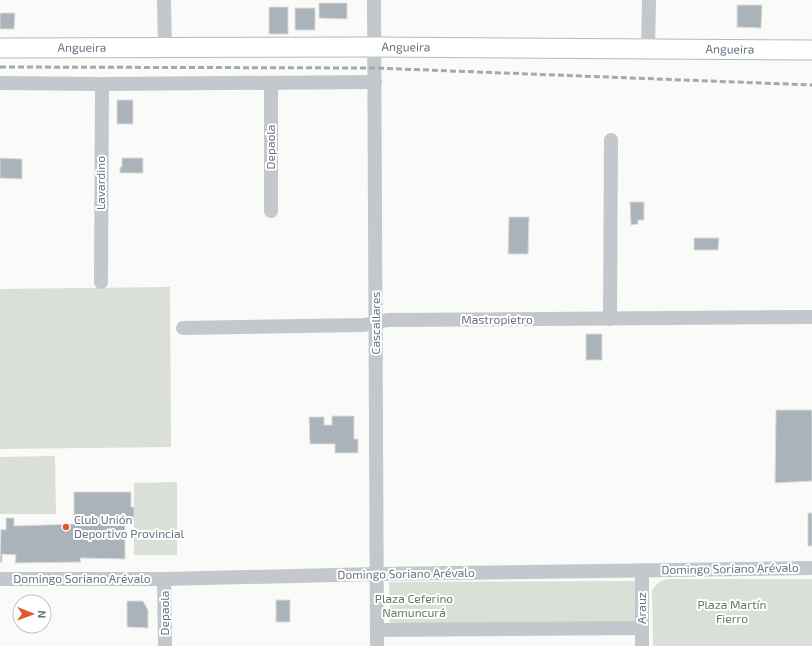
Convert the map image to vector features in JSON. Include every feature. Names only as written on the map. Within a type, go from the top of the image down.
[{"type":"street","points":[[164,0],[165,48]]},
{"type":"street","name":"Cascallares","points":[[374,0],[377,646]]},
{"type":"street","points":[[648,49],[649,0]]},
{"type":"street","name":"Angueira","points":[[0,48],[374,47],[812,50]]},
{"type":"street","points":[[0,83],[102,84],[375,82]]},
{"type":"street","name":"Depaola","points":[[271,83],[271,211]]},
{"type":"street","name":"Lavardino","points":[[101,282],[102,84]]},
{"type":"street","points":[[610,319],[611,140]]},
{"type":"street","name":"Mastropietro","points":[[183,328],[364,325],[376,324],[388,320],[812,317]]},
{"type":"street","name":"Domingo Soriano Arévalo","points":[[0,579],[164,579],[376,574],[812,568]]},
{"type":"street","name":"Arauz","points":[[642,570],[642,646]]},
{"type":"street","name":"Depaola","points":[[164,579],[165,646]]},
{"type":"street","points":[[377,630],[642,628]]},
{"type":"green space","points":[[170,287],[171,447],[0,449],[0,289]]},
{"type":"green space","points":[[55,456],[56,514],[0,514],[0,457]]},
{"type":"green space","points":[[177,482],[177,555],[134,555],[134,483]]},
{"type":"green space","name":"Plaza Martín Fierro","points":[[667,579],[812,579],[812,646],[653,646],[652,591],[658,583]]},
{"type":"green space","name":"Plaza Ceferino Namuncurá","points":[[635,581],[635,626],[390,630],[389,582]]},
{"type":"building","points":[[319,3],[347,3],[347,19],[319,18]]},
{"type":"building","points":[[737,5],[762,5],[761,28],[737,27]]},
{"type":"building","points":[[269,7],[288,7],[288,34],[269,34]]},
{"type":"building","points":[[295,8],[315,8],[315,30],[295,30]]},
{"type":"building","points":[[0,13],[15,13],[14,29],[0,29]]},
{"type":"building","points":[[117,100],[133,100],[133,124],[117,124]]},
{"type":"building","points":[[0,158],[22,159],[22,179],[0,178]]},
{"type":"building","points":[[122,158],[143,158],[143,173],[120,173]]},
{"type":"building","points":[[630,202],[644,202],[644,220],[638,220],[638,224],[631,225]]},
{"type":"building","points":[[509,217],[529,217],[528,254],[508,254]]},
{"type":"building","points":[[694,238],[719,238],[718,250],[694,250]]},
{"type":"building","points":[[586,334],[602,334],[602,360],[586,360]]},
{"type":"building","points":[[776,410],[812,410],[812,481],[775,483]]},
{"type":"building","points":[[332,416],[354,416],[354,439],[358,439],[358,453],[335,453],[335,444],[310,444],[309,417],[324,417],[324,425],[332,425]]},
{"type":"building","name":"Club Unión Deportivo Provincial","points":[[74,492],[131,492],[131,507],[134,507],[134,520],[125,520],[125,559],[80,558],[81,562],[15,563],[16,555],[2,554],[2,562],[0,562],[1,529],[6,530],[6,518],[14,518],[14,526],[74,524]]},
{"type":"building","points":[[808,513],[812,513],[812,546],[808,546]]},
{"type":"building","points":[[276,600],[290,600],[290,622],[276,622]]},
{"type":"building","points":[[127,601],[143,601],[148,610],[148,628],[127,627]]},
{"type":"railway","points":[[0,67],[375,68],[812,85]]},
{"type":"place","name":"Club Unión Deportivo Provincial","points":[[66,527]]}]
